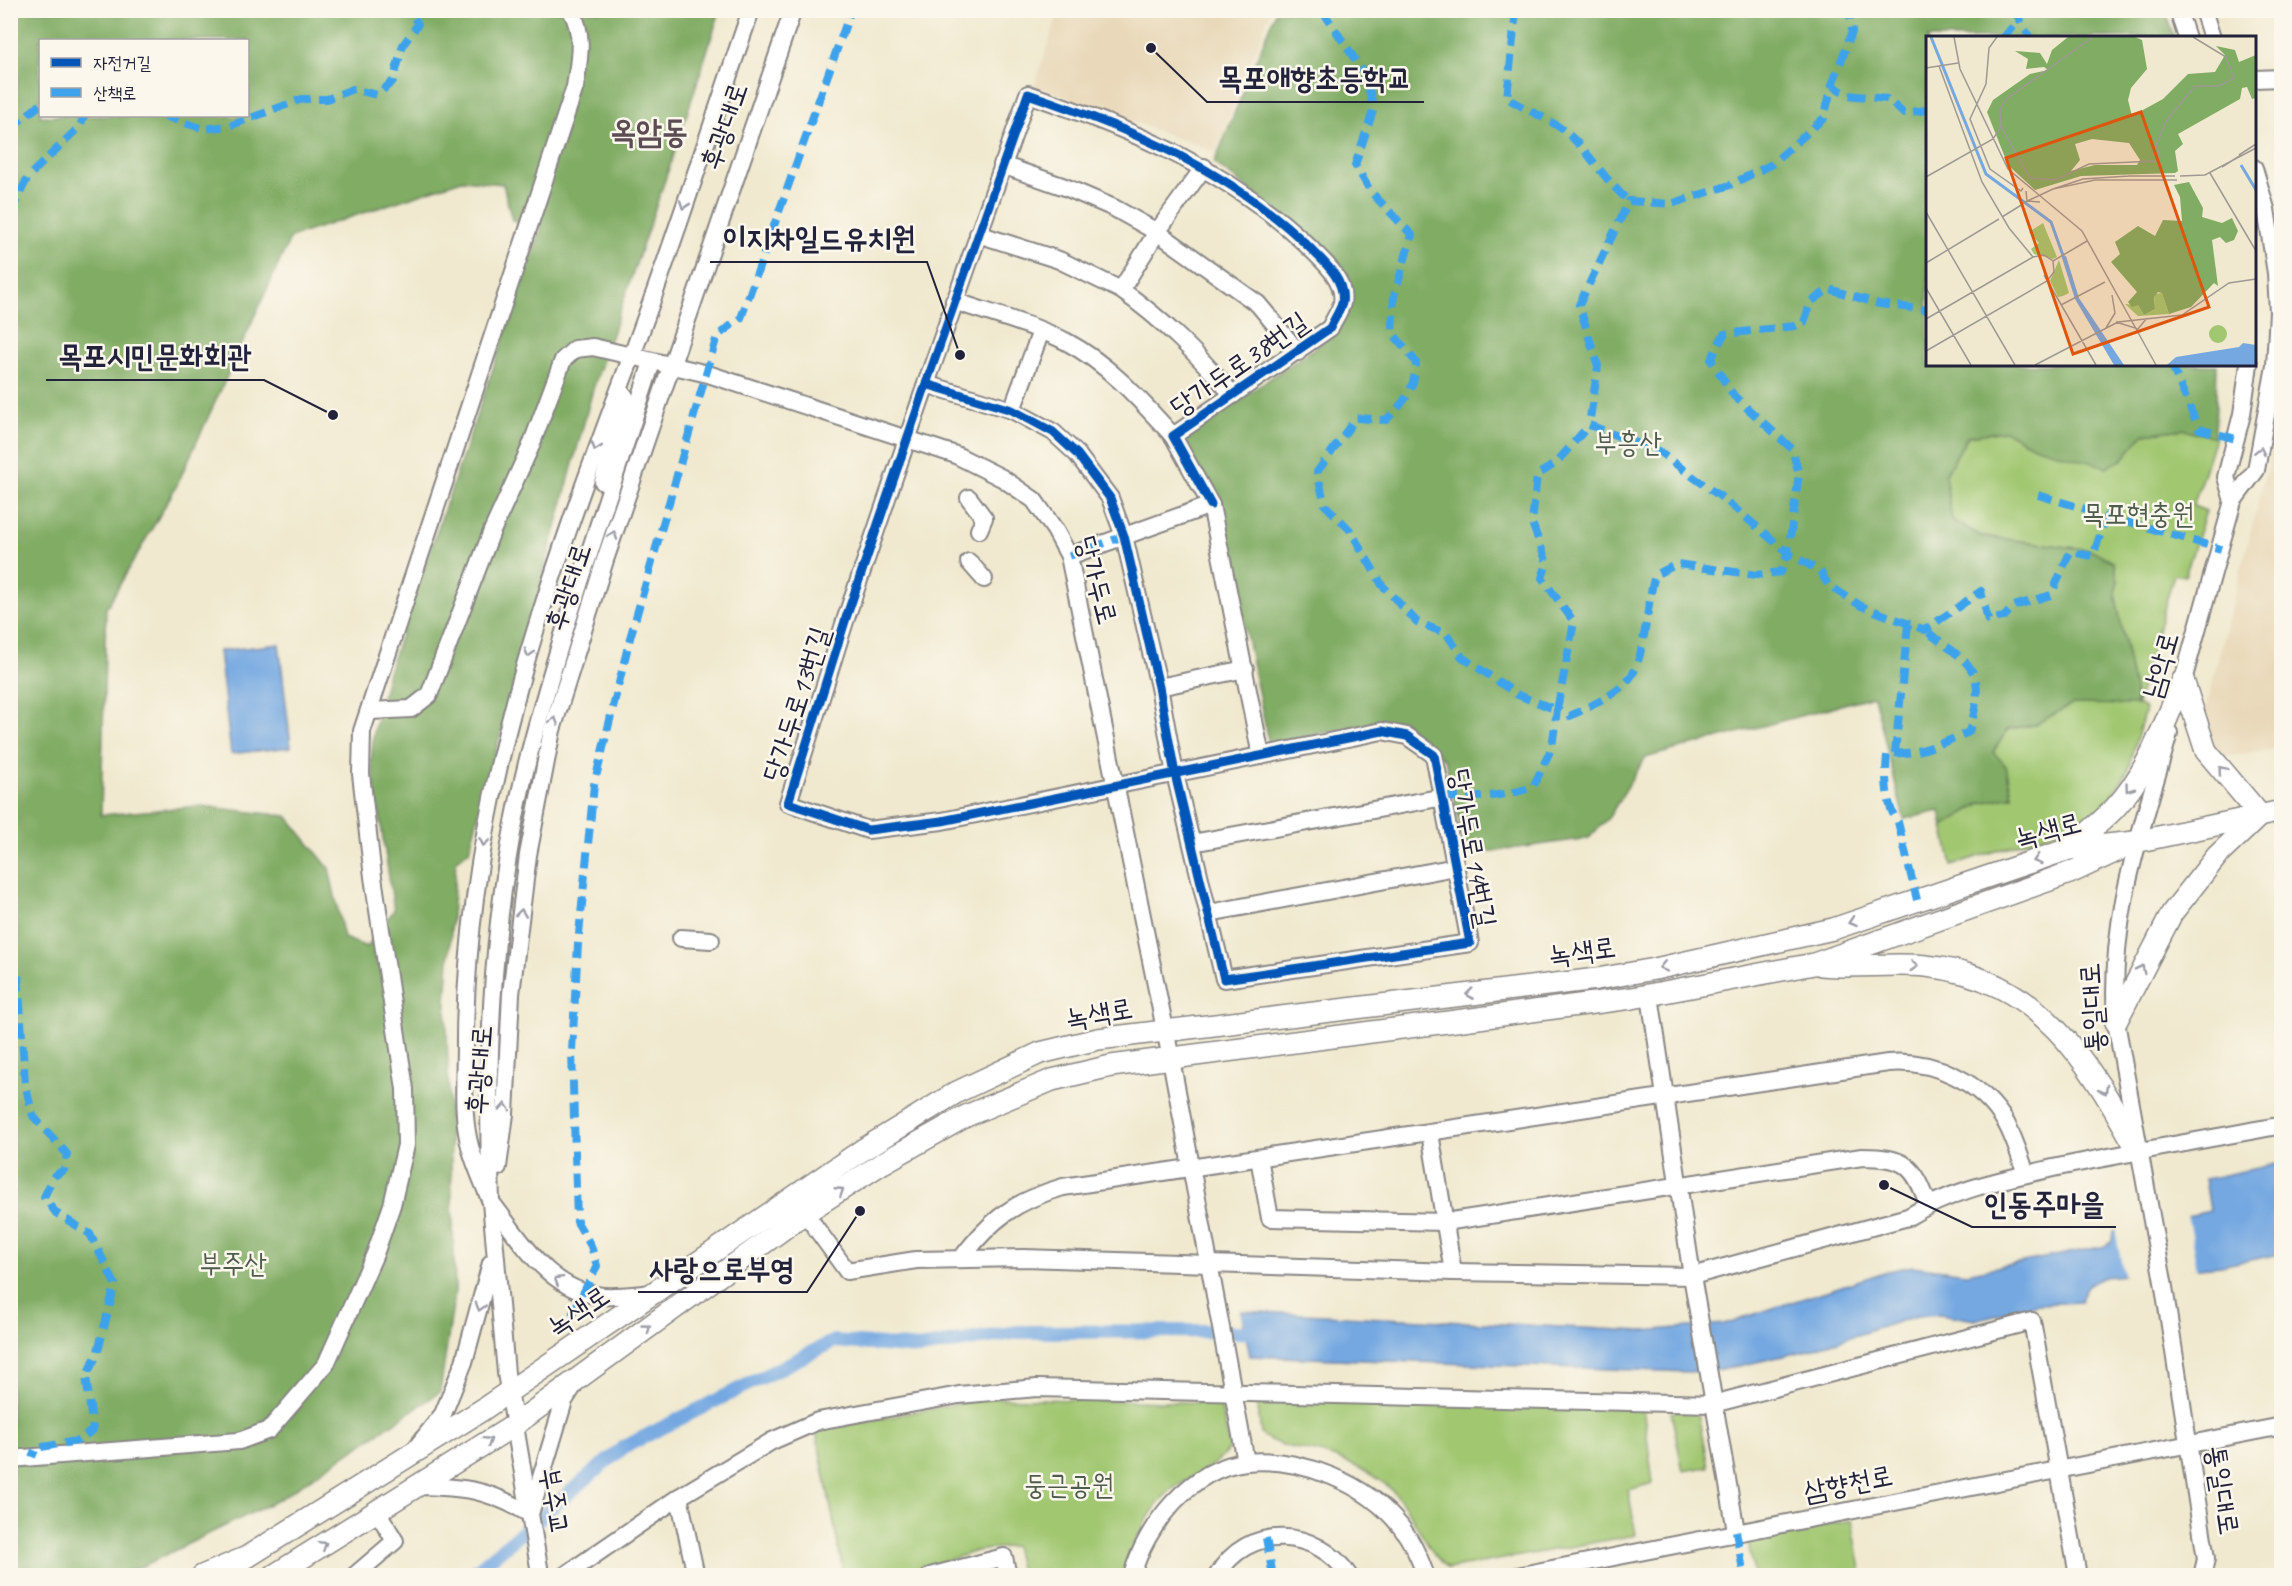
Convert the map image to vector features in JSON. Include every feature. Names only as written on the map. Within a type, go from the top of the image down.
[{"type":"main road","points":[[2116,1022],[2154,943],[2172,913],[2217,856],[2260,815],[2206,751],[2183,680]]},
{"type":"main road","points":[[2069,849],[2114,809],[2131,786],[2149,759],[2183,680]]},
{"type":"main road","name":"녹색로","points":[[202,1575],[247,1557],[409,1456],[655,1293],[864,1149],[957,1092],[1040,1053],[1098,1039],[1597,979],[1655,969],[1833,929],[2069,849],[2136,842],[2282,811]]},
{"type":"main road","name":"녹색로","points":[[273,1575],[416,1486],[515,1435],[578,1379],[805,1213],[881,1164],[977,1111],[1052,1080],[1112,1066],[1650,996],[1814,964],[2072,872],[2136,842]]},
{"type":"main road","points":[[1814,964],[1856,968],[1928,966],[1983,980],[2007,992],[2042,1016],[2075,1049],[2098,1078],[2140,1161]]},
{"type":"street","points":[[10,1459],[239,1441],[269,1430],[326,1364],[375,1254],[392,1205],[406,1145],[405,1089],[373,877],[361,774],[362,731],[575,87],[581,46],[576,20],[571,10]]},
{"type":"street","name":"후광대로","points":[[491,1202],[479,1147],[484,988],[499,853],[520,751],[549,642],[594,512],[627,390],[632,357],[751,10]]},
{"type":"street","name":"후광대로","points":[[491,1202],[505,1114],[511,994],[526,867],[552,730],[605,560],[793,10]]},
{"type":"street","points":[[2178,10],[2186,36]]},
{"type":"street","points":[[2203,10],[2211,36]]},
{"type":"street","points":[[2256,79],[2282,78]]},
{"type":"street","name":"당가두로38번길","points":[[907,437],[1028,94],[1118,127],[1204,167],[1279,218],[1335,273],[1342,303],[1330,328],[1173,436]]},
{"type":"street","name":"당가두로38번길","points":[[1002,165],[1065,187],[1114,208],[1157,232],[1258,304],[1298,352]]},
{"type":"street","points":[[1121,290],[1157,232],[1204,167]]},
{"type":"street","name":"남악로","points":[[2136,842],[2233,501],[2256,470],[2268,411],[2278,312],[2272,238],[2256,176]]},
{"type":"street","name":"당가두로38번길","points":[[978,234],[1059,260],[1121,290],[1166,323],[1191,347],[1233,395]]},
{"type":"street","name":"당가두로38번길","points":[[954,301],[1065,341],[1109,371],[1173,436],[1211,505],[1262,756]]},
{"type":"street","points":[[1012,410],[1041,331]]},
{"type":"street","name":"당가두로","points":[[370,711],[411,709],[429,695],[492,531],[530,448],[564,360],[575,349],[593,347],[670,367],[708,374],[907,437],[956,455],[1002,478],[1034,500],[1055,530],[1069,556],[1114,787],[1171,1059],[1246,1462]]},
{"type":"street","name":"후광대로","points":[[515,1435],[494,1250],[489,1138],[492,990],[506,868],[530,753],[557,657],[652,362]]},
{"type":"street","name":"남악로","points":[[2233,501],[2226,477],[2242,414],[2249,366]]},
{"type":"street","points":[[926,384],[1012,410],[1053,432],[1077,454],[1110,498],[1124,536],[1159,687],[1175,774],[1114,787]]},
{"type":"street","name":"당가두로13번길","points":[[907,437],[788,803],[868,830],[942,821],[1114,787]]},
{"type":"street","points":[[969,498],[984,518],[979,530]]},
{"type":"street","points":[[1069,556],[1211,505]]},
{"type":"street","points":[[969,562],[984,579]]},
{"type":"street","points":[[1159,687],[1245,669]]},
{"type":"street","name":"당가두로14번길","points":[[1382,731],[1407,736],[1434,755],[1444,797],[1470,943],[1224,979],[1175,774],[1382,731]]},
{"type":"street","name":"당가두로14번길","points":[[1192,843],[1444,797]]},
{"type":"street","name":"통일대로","points":[[2136,842],[2118,921],[2114,974],[2116,1022],[2164,1287],[2204,1567],[2217,1575]]},
{"type":"street","name":"당가두로14번길","points":[[1209,913],[1456,867]]},
{"type":"street","points":[[681,938],[711,940]]},
{"type":"street","points":[[1650,996],[1712,1400],[1736,1531]]},
{"type":"street","points":[[961,1258],[993,1221],[1028,1199],[1063,1187],[1883,1063],[1917,1063],[1954,1076],[1990,1101],[2014,1138],[2026,1174]]},
{"type":"street","points":[[805,1213],[847,1271],[895,1263],[961,1258],[1024,1258],[1209,1270],[1453,1272],[1693,1280],[1908,1217],[1928,1204],[1965,1188],[2026,1174],[2140,1161],[2282,1125]]},
{"type":"street","points":[[1430,1132],[1453,1272]]},
{"type":"street","points":[[1259,1158],[1270,1218],[1445,1222],[1678,1185],[1879,1157],[1901,1163],[1910,1169],[1918,1177],[1928,1204]]},
{"type":"street","points":[[491,1202],[547,1273],[576,1291],[604,1296],[655,1293]]},
{"type":"street","points":[[409,1456],[443,1414],[464,1362],[494,1250]]},
{"type":"street","points":[[564,1575],[679,1497],[772,1441],[818,1421],[898,1406],[1000,1389],[1232,1390],[1712,1400],[2032,1321],[2078,1575]]},
{"type":"street","points":[[416,1486],[465,1488],[488,1493],[530,1514],[564,1401],[578,1379]]},
{"type":"street","name":"삼향천로","points":[[1517,1575],[2282,1426]]},
{"type":"street","name":"부주교","points":[[515,1435],[539,1571]]},
{"type":"street","points":[[1132,1575],[1147,1537],[1172,1504],[1209,1475],[1246,1462],[1311,1468],[1365,1493],[1401,1527],[1426,1575]]},
{"type":"street","points":[[679,1497],[696,1575]]},
{"type":"street","points":[[354,1575],[395,1541],[377,1511]]},
{"type":"street","points":[[1217,1575],[1237,1551],[1253,1542],[1285,1537],[1316,1545],[1343,1566],[1348,1575]]},
{"type":"street","points":[[930,1575],[1004,1557],[1008,1575]]},
{"type":"street","points":[[539,1571],[555,1575]]},
{"type":"shaded area","points":[[1059,10],[1271,11],[1215,152],[1034,86]]},
{"type":"shaded area","points":[[2274,440],[2282,443],[2281,748],[2218,757],[2204,714]]},
{"type":"green space","name":"부주산","points":[[11,11],[720,11],[677,145],[593,389],[469,851],[456,861],[446,1002],[455,1291],[440,1392],[278,1500],[143,1566],[115,1575],[11,1576],[10,109],[18,82]],"holes":[[[462,180],[503,184],[512,220],[542,227],[388,672],[374,731],[371,760],[394,910],[367,947],[344,938],[329,868],[287,816],[200,806],[101,815],[106,609],[177,485],[291,237]]]},
{"type":"green space","name":"부흥산","points":[[1276,11],[2165,11],[2174,36],[1926,36],[1926,366],[2217,366],[2215,437],[2183,429],[2144,434],[2122,460],[2107,467],[2036,447],[2005,431],[1968,436],[1945,475],[1952,520],[1981,536],[2092,550],[2114,562],[2118,581],[2115,593],[2137,705],[2073,704],[2034,725],[2008,729],[1993,752],[2006,766],[2012,796],[1981,803],[1943,826],[1940,811],[1904,819],[1874,696],[1645,758],[1609,817],[1589,838],[1467,855],[1445,760],[1413,732],[1377,722],[1269,744],[1219,503],[1182,439],[1335,334],[1349,305],[1343,269],[1287,218],[1214,163]]},
{"type":"green space","name":"목포현충원","points":[[2183,429],[2215,437],[2193,506],[2206,511],[2185,576],[2174,574],[2137,704],[2145,709],[2127,772],[2107,803],[2083,823],[1952,865],[1943,826],[1981,803],[2012,796],[2006,766],[1993,752],[2008,729],[2034,725],[2073,704],[2136,704],[2115,593],[2118,581],[2092,550],[1981,536],[1952,520],[1945,475],[1968,436],[2005,431],[2036,447],[2122,460],[2144,434]]},
{"type":"green space","name":"둥근공원","points":[[987,1398],[1220,1403],[1230,1447],[1219,1460],[1174,1488],[1157,1505],[1136,1540],[1122,1575],[1021,1575],[1014,1546],[976,1551],[902,1575],[844,1576],[816,1431]]},
{"type":"green space","points":[[1257,1398],[1643,1407],[1653,1483],[1628,1490],[1636,1535],[1448,1569],[1430,1548],[1393,1491],[1382,1482],[1345,1461],[1282,1445],[1261,1434]]},
{"type":"green space","points":[[1697,1408],[1708,1467],[1683,1471],[1671,1412]]},
{"type":"green space","points":[[1852,1520],[1862,1575],[1754,1575],[1748,1541]]},
{"type":"water","points":[[279,644],[291,747],[231,754],[219,651]]},
{"type":"water","points":[[2281,1163],[2281,1254],[2220,1266],[2104,1277],[2089,1286],[2081,1302],[2038,1304],[1975,1320],[1940,1314],[1917,1316],[1809,1350],[1726,1369],[1689,1372],[1250,1356],[1241,1311],[1643,1331],[1724,1324],[1888,1271],[1913,1266],[1966,1273],[2106,1246],[2112,1240],[2113,1232],[2210,1211],[2205,1179]]},
{"type":"pier","points":[[2187,1213],[2197,1269],[2124,1278],[2115,1228]]},
{"type":"waterway","points":[[470,1576],[624,1447],[834,1341],[919,1348],[1019,1332],[1264,1333]]},
{"type":"marked path","points":[[167,117],[204,129],[229,126],[302,99],[327,99],[353,89],[377,95],[393,81],[403,45],[418,24],[409,10]]},
{"type":"marked path","points":[[572,1315],[597,1266],[591,1246],[577,1222],[572,1051],[578,944],[594,785],[630,638],[717,336],[741,318],[851,10]]},
{"type":"marked path","points":[[1322,10],[1364,73],[1374,108],[1355,165],[1371,192],[1412,235],[1394,296],[1392,332],[1416,362],[1414,380],[1399,407],[1386,420],[1356,418],[1317,472],[1325,505],[1350,530],[1382,585],[1417,622],[1447,634],[1462,657],[1518,695],[1557,710],[1574,622],[1542,578],[1547,563],[1532,523],[1537,475],[1555,464],[1589,425]]},
{"type":"marked path","points":[[1516,10],[1507,98],[1553,123],[1569,135],[1629,201]]},
{"type":"marked path","points":[[1832,85],[1852,32],[1850,10]]},
{"type":"marked path","points":[[2014,10],[2029,36]]},
{"type":"marked path","points":[[2005,36],[2020,18]]},
{"type":"marked path","points":[[1926,110],[1903,113],[1887,99],[1848,95],[1832,85],[1824,118],[1772,164],[1730,185],[1671,204],[1629,201],[1579,305],[1598,366],[1589,425],[1658,451],[1725,500],[1788,553],[1820,571],[1828,585],[1861,606],[1925,630],[1981,591],[1988,620],[2004,617],[2014,606],[2051,595],[2070,552],[2093,556],[2107,515]]},
{"type":"marked path","points":[[10,128],[39,106]]},
{"type":"marked path","points":[[10,213],[28,177],[80,126],[84,117]]},
{"type":"marked path","points":[[1444,797],[1489,796],[1533,787],[1552,747],[1557,710],[1570,716],[1612,694],[1632,675],[1643,641],[1655,575],[1677,564],[1757,575],[1781,572],[1788,553],[1799,474],[1792,449],[1734,396],[1711,360],[1724,334],[1795,326],[1804,322],[1811,302],[1829,289],[1879,304],[1926,310]]},
{"type":"marked path","points":[[2172,366],[2199,429],[2236,439]]},
{"type":"marked path","points":[[2038,495],[2221,549]]},
{"type":"marked path","points":[[1069,556],[1124,536]]},
{"type":"marked path","points":[[1908,624],[1895,753],[1887,755],[1886,781],[1888,799],[1898,822],[1917,900]]},
{"type":"marked path","points":[[1895,753],[1923,750],[1969,732],[1975,711],[1977,694],[1972,671],[1955,653],[1925,630]]},
{"type":"marked path","points":[[10,954],[18,973],[25,1084],[33,1116],[67,1154],[64,1170],[54,1176],[44,1197],[56,1213],[90,1234],[115,1284],[97,1355],[86,1376],[93,1430],[77,1441],[36,1448],[32,1457]]},
{"type":"marked path","points":[[1736,1531],[1744,1576]]},
{"type":"marked path","points":[[1266,1538],[1273,1576]]},
{"type":"cycle path","points":[[926,384],[846,618],[788,803],[868,830],[942,821],[1382,731],[1407,736],[1434,755],[1470,943],[1224,979],[1175,774],[1159,687],[1124,536],[1110,498],[1077,454],[1053,432],[1012,410],[926,384],[1028,94],[1141,137],[1213,174],[1278,220],[1309,247],[1333,272],[1341,287],[1342,303],[1330,328],[1173,436],[1211,505]]},
{"type":"place","name":"목포애향초등학교","points":[[1151,48]]},
{"type":"place","name":"이지차일드유치원","points":[[960,355]]},
{"type":"place","name":"목포시민문화회관","points":[[333,415]]},
{"type":"place","name":"인동주마을","points":[[1884,1185]]},
{"type":"place","name":"사랑으로부영","points":[[860,1211]]},
{"type":"district","name":"옥암동","points":[[649,131]]}]
